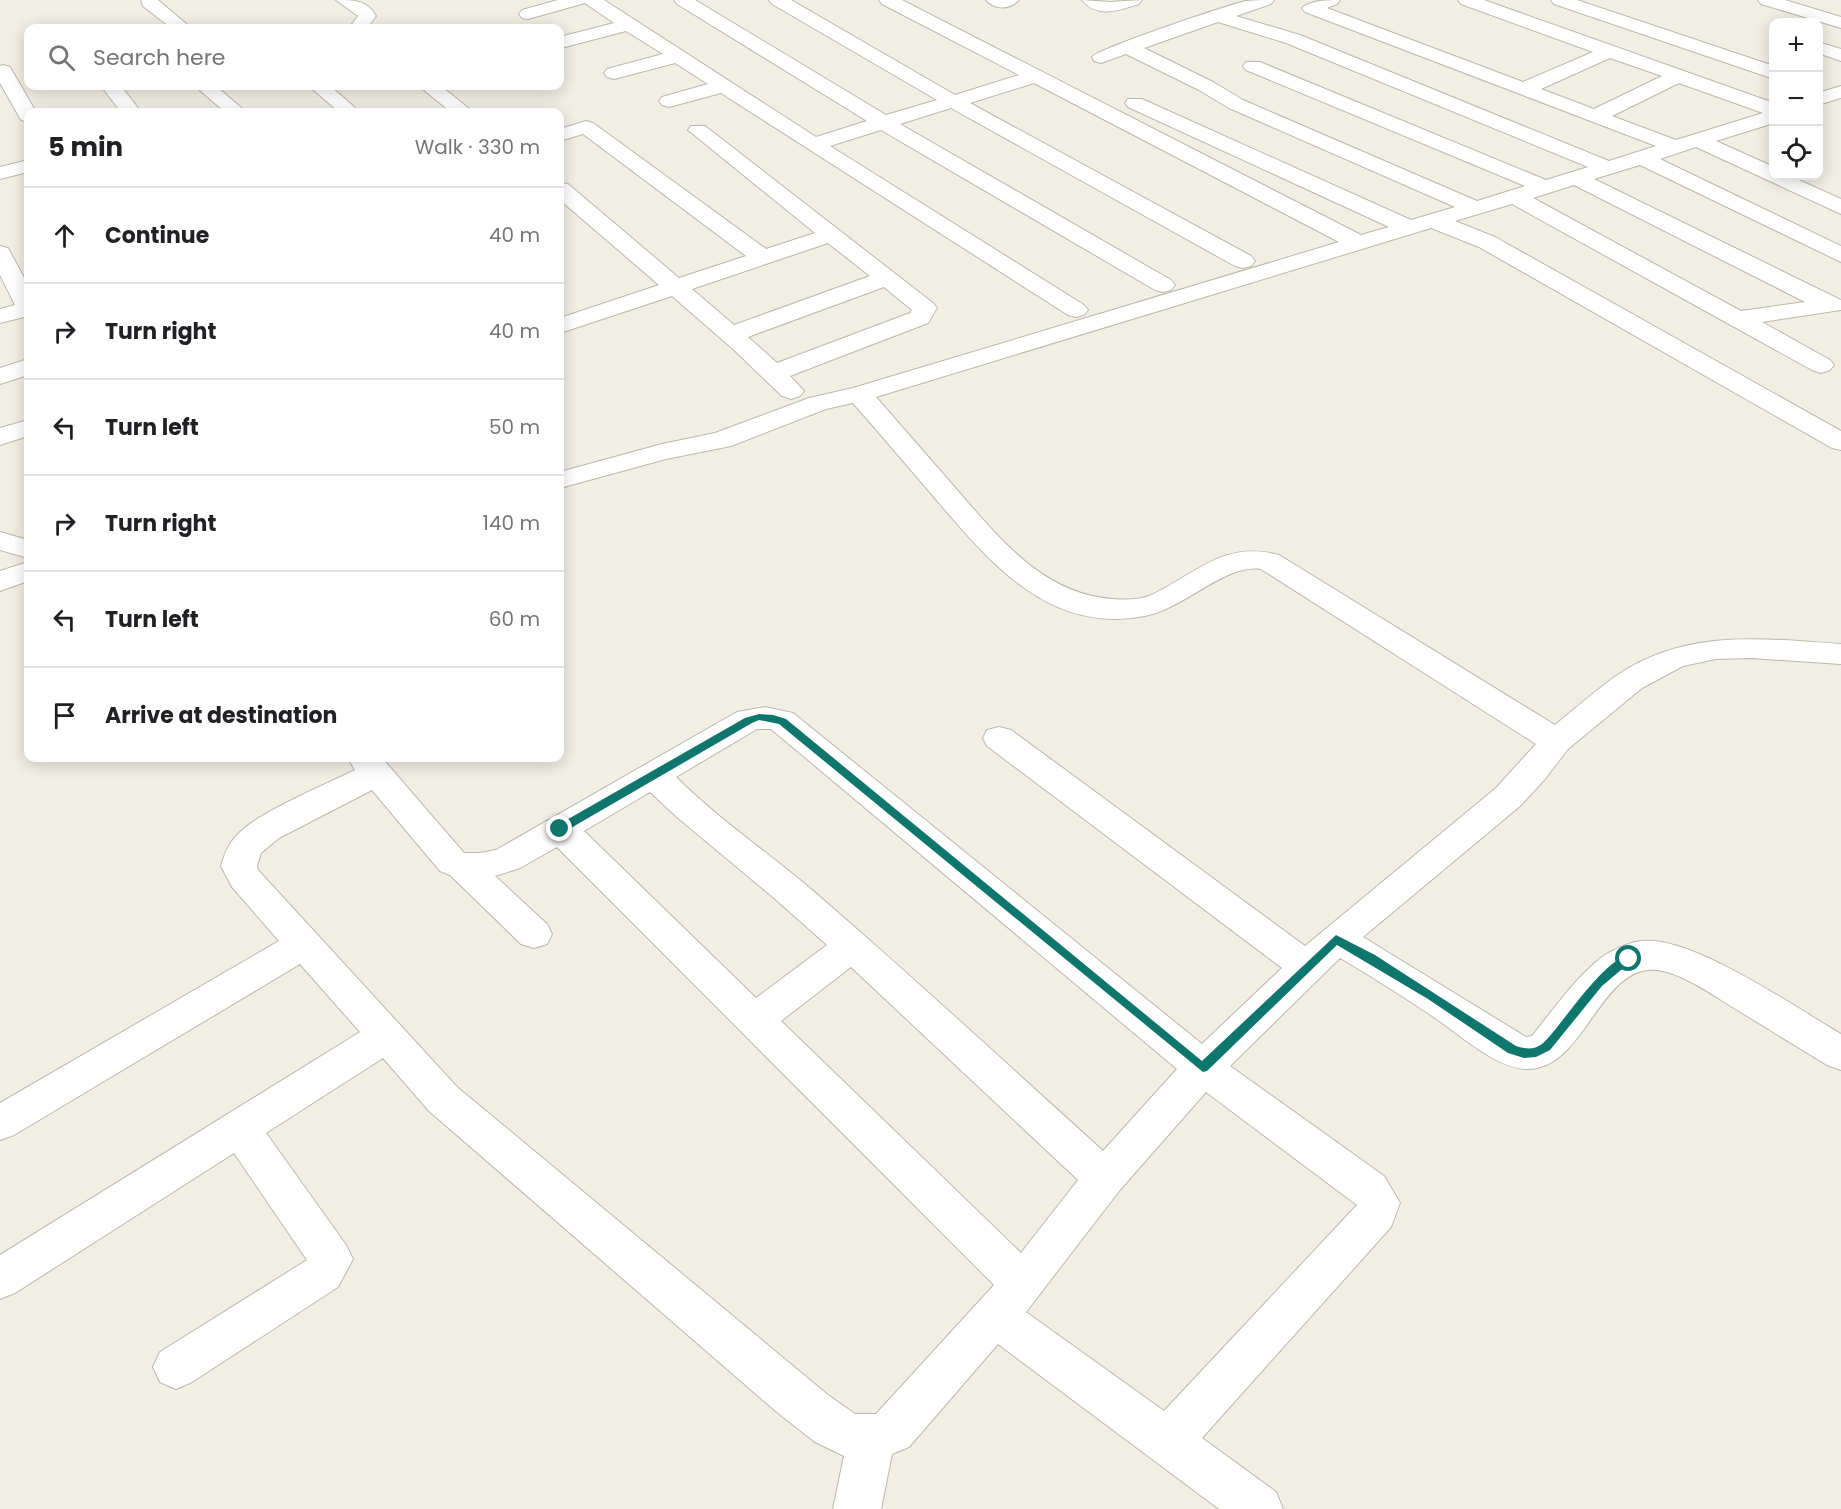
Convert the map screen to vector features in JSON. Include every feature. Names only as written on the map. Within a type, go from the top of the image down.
[{"type":"street","points":[[345,0],[366,13],[367,16],[361,24]]},
{"type":"street","points":[[528,14],[578,0]]},
{"type":"street","points":[[592,0],[813,144],[1077,310]]},
{"type":"street","points":[[683,0],[884,123],[1163,285]]},
{"type":"street","points":[[778,0],[954,102],[1243,261]]},
{"type":"street","points":[[888,0],[1359,243]]},
{"type":"street","points":[[918,0],[1092,93],[1383,236]]},
{"type":"street","points":[[995,0],[1000,3],[1010,0]]},
{"type":"street","points":[[1091,0],[1109,8],[1133,0]]},
{"type":"street","points":[[1101,57],[1265,0]]},
{"type":"street","points":[[1331,0],[1303,6],[1594,116],[1687,144],[1769,173]]},
{"type":"street","points":[[1467,0],[1769,109]]},
{"type":"street","points":[[1560,0],[1770,72]]},
{"type":"street","points":[[1767,0],[1841,25]]},
{"type":"street","points":[[151,1],[177,24]]},
{"type":"street","points":[[1216,16],[1274,32],[1608,168]]},
{"type":"street","points":[[565,41],[630,24]]},
{"type":"street","points":[[1823,33],[1841,25]]},
{"type":"street","points":[[1126,47],[1206,86],[1236,104],[1475,208]]},
{"type":"street","points":[[1823,49],[1841,55]]},
{"type":"street","points":[[1524,90],[1610,51]]},
{"type":"street","points":[[614,73],[678,56]]},
{"type":"street","points":[[1253,66],[1545,187]]},
{"type":"street","points":[[8,70],[25,108]]},
{"type":"street","points":[[1594,116],[1678,76]]},
{"type":"street","points":[[813,144],[1034,77]]},
{"type":"street","points":[[669,101],[724,86]]},
{"type":"street","points":[[1364,112],[1418,89]]},
{"type":"street","points":[[114,90],[128,108]]},
{"type":"street","points":[[210,90],[231,108]]},
{"type":"street","points":[[324,90],[345,108]]},
{"type":"street","points":[[434,90],[458,108]]},
{"type":"street","points":[[1135,103],[1302,180],[1420,225],[1454,228],[1486,242],[1841,442]]},
{"type":"street","points":[[564,479],[662,452],[746,433],[807,407],[859,394],[1642,158],[1769,117]]},
{"type":"street","points":[[1443,143],[1500,123]]},
{"type":"street","points":[[564,134],[586,127],[762,257]]},
{"type":"street","points":[[698,130],[925,308],[919,318],[790,366],[774,375]]},
{"type":"street","points":[[1642,158],[1841,255]]},
{"type":"street","points":[[1302,180],[1371,162]]},
{"type":"street","points":[[0,173],[24,167]]},
{"type":"street","points":[[1576,178],[1835,304]]},
{"type":"street","points":[[1784,180],[1841,207]]},
{"type":"street","points":[[564,192],[730,335],[807,407]]},
{"type":"street","points":[[1514,196],[1821,365]]},
{"type":"street","points":[[564,320],[830,235]]},
{"type":"street","points":[[0,254],[24,300]]},
{"type":"street","points":[[730,335],[887,279]]},
{"type":"street","points":[[1735,319],[1835,304]]},
{"type":"street","points":[[0,316],[24,309]]},
{"type":"street","points":[[0,376],[24,369]]},
{"type":"street","points":[[859,394],[990,545],[1023,576],[1052,594],[1084,606],[1131,609],[1157,603],[1236,559],[1253,557],[1269,561],[1556,741]]},
{"type":"street","points":[[0,437],[24,429]]},
{"type":"street","points":[[0,541],[24,548]]},
{"type":"street","points":[[0,582],[24,573]]},
{"type":"street","points":[[534,934],[463,867],[452,862],[370,766],[267,829],[249,844],[242,854],[239,866],[245,878],[443,1100],[794,1397],[838,1430],[858,1438],[873,1438],[892,1431],[1009,1300],[1104,1178],[1203,1068],[1336,939],[1508,797],[1533,771],[1556,741],[1631,681],[1674,658],[1716,649],[1739,648],[1841,654]]},
{"type":"street","points":[[463,867],[488,865],[508,859],[748,720],[759,717],[782,721],[1203,1068],[1369,1189],[1379,1203],[1376,1214],[1167,1442]]},
{"type":"street","points":[[999,738],[1306,967]]},
{"type":"street","points":[[654,775],[697,818],[788,889],[853,946],[1104,1178]]},
{"type":"street","points":[[560,829],[755,1020],[1009,1300],[1167,1442],[1259,1509]]},
{"type":"street","points":[[1336,939],[1432,996],[1512,1050],[1524,1054],[1546,1047],[1598,983],[1617,966],[1643,955],[1660,956],[1680,962],[1717,979],[1841,1054]]},
{"type":"street","points":[[0,1123],[304,944]]},
{"type":"street","points":[[755,1020],[853,946]]},
{"type":"street","points":[[0,1279],[386,1036]]},
{"type":"street","points":[[176,1367],[323,1273],[331,1259],[239,1128]]},
{"type":"street","points":[[857,1509],[873,1438]]},
{"type":"route","points":[[560,829],[748,720],[759,717],[782,721],[1203,1068],[1336,939],[1432,996],[1512,1050],[1524,1054],[1546,1047],[1598,983],[1617,966],[1629,959]]}]
